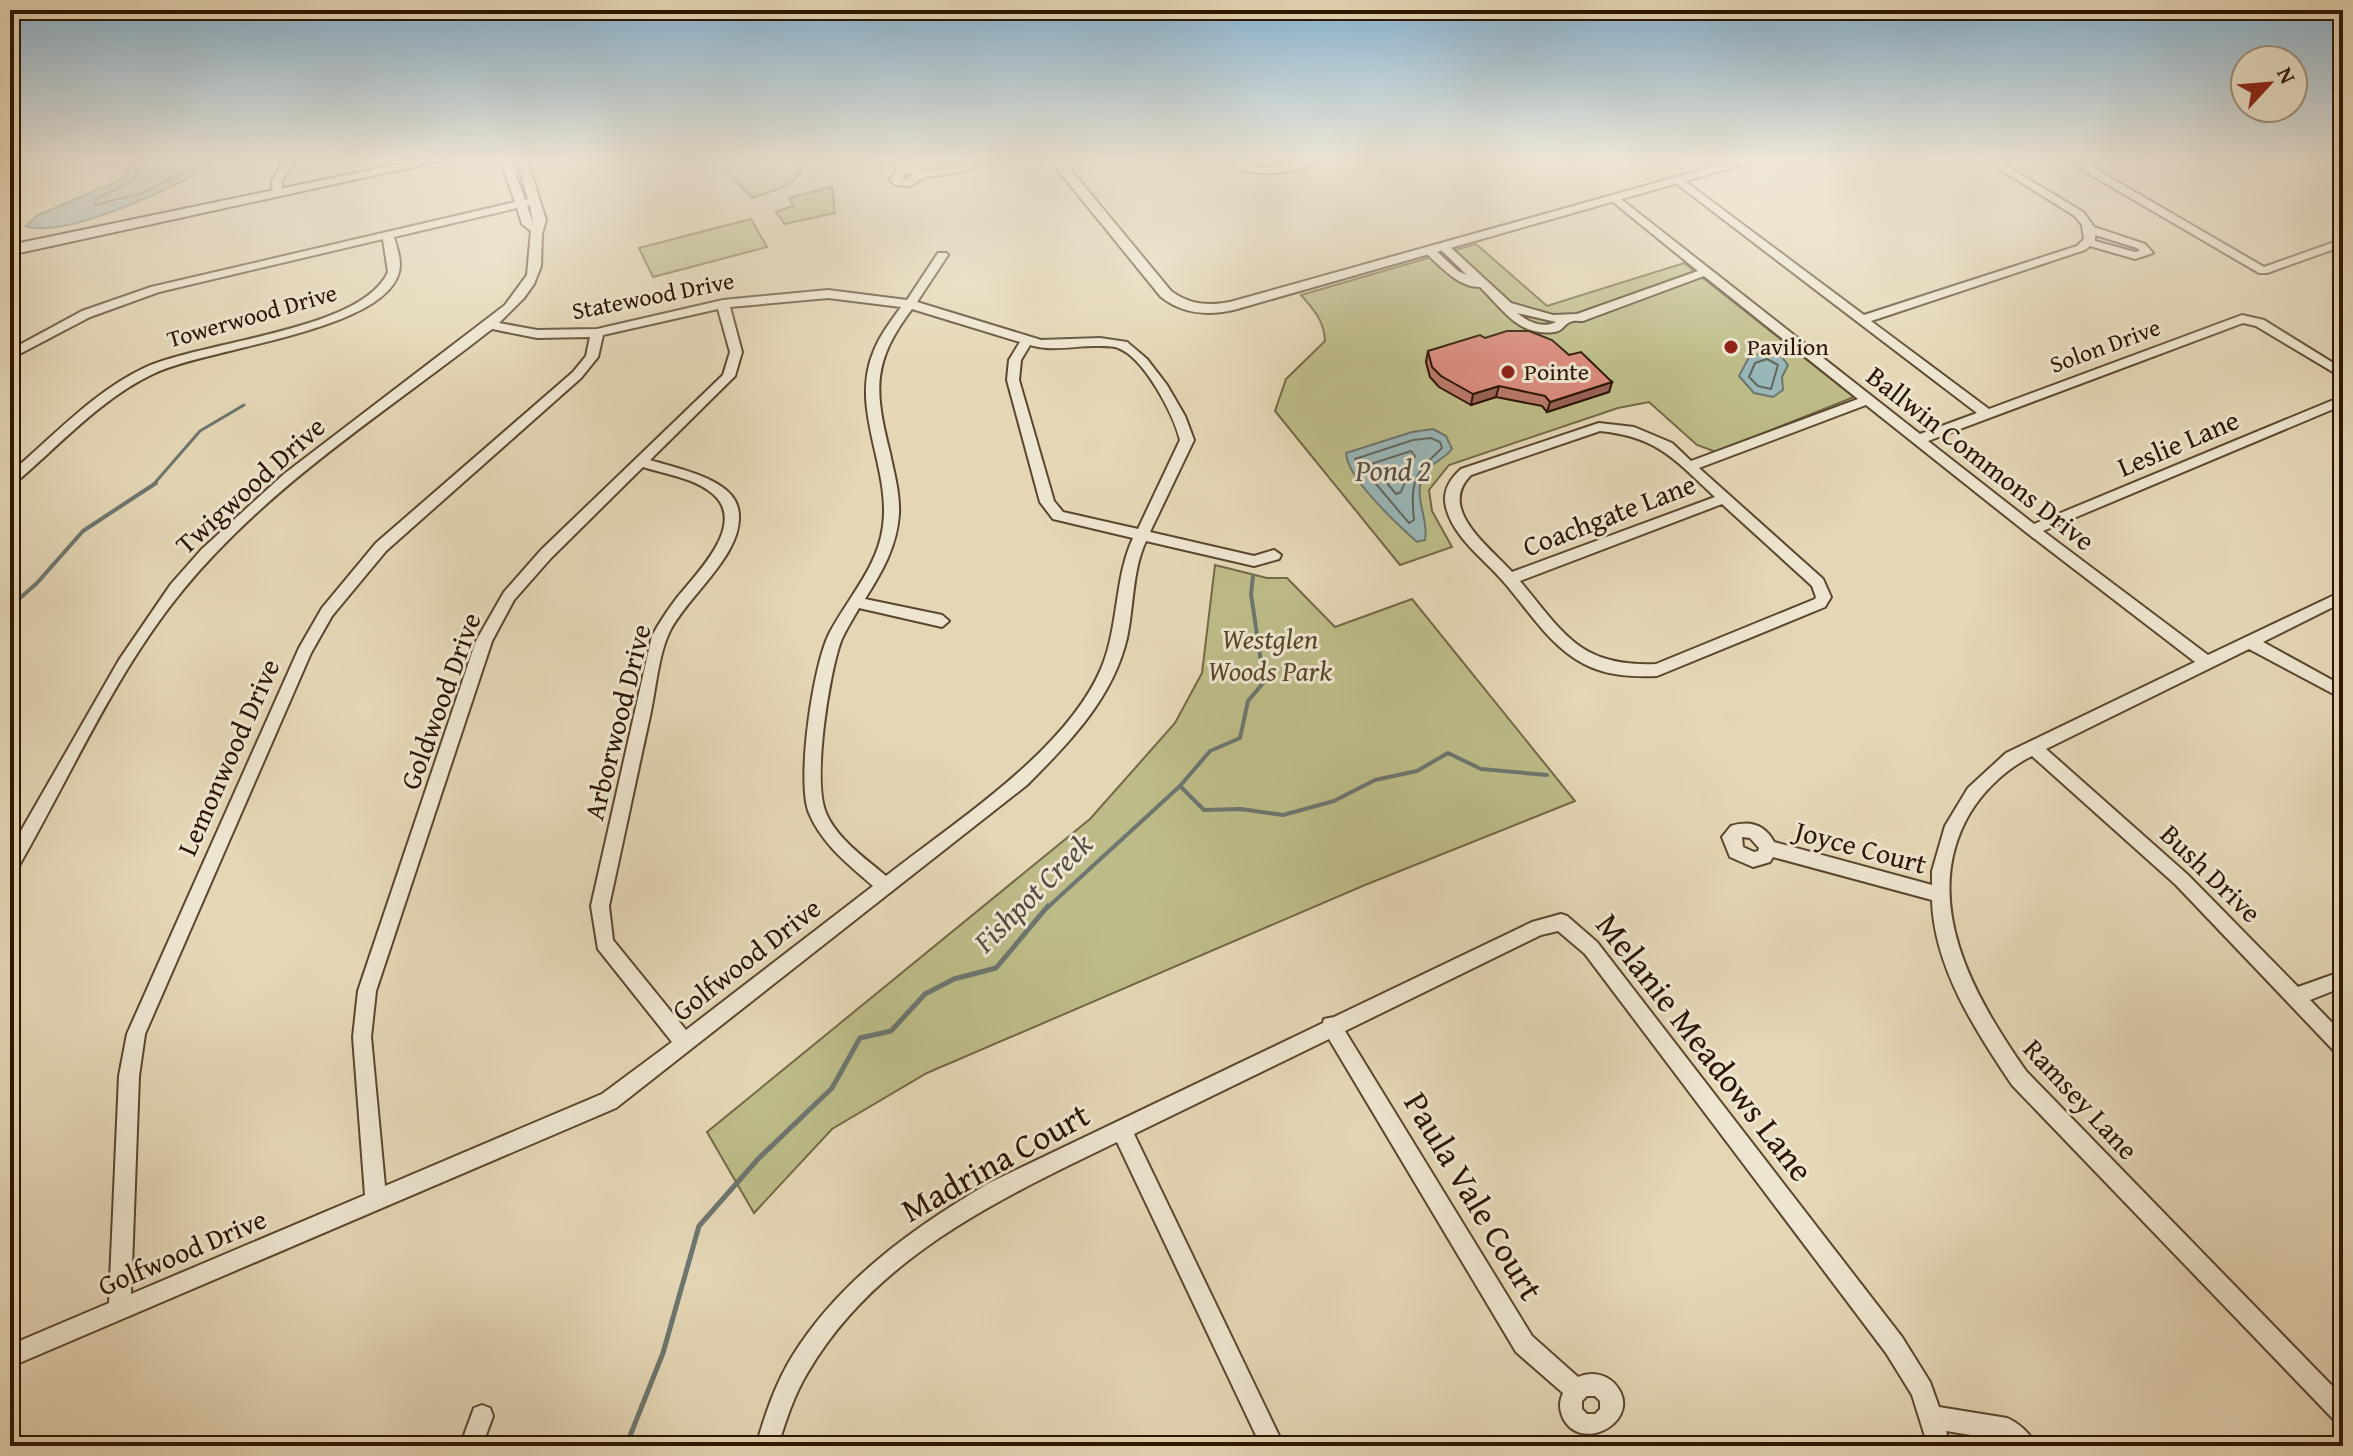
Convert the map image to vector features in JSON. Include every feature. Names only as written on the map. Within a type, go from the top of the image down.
[{"type":"main road","points":[[10,250],[120,227]]},
{"type":"street","points":[[10,355],[74,319],[131,296],[422,227]]},
{"type":"street","name":"Twigwood Drive","points":[[10,866],[135,642],[192,570],[225,535],[293,476],[487,324],[521,293],[532,275],[538,255],[532,227]]},
{"type":"street","points":[[1111,227],[1166,294],[1185,306],[1211,309],[1232,306],[1513,227]]},
{"type":"street","name":"Ballwin Commons Drive","points":[[1649,227],[2032,530],[2208,663]]},
{"type":"street","points":[[1738,227],[1986,413]]},
{"type":"street","points":[[2185,227],[2263,271],[2343,242]]},
{"type":"street","points":[[1861,320],[2081,248],[2087,242],[2089,229],[2137,244],[2147,253],[2135,256],[2087,242]]},
{"type":"street","name":"Towerwood Drive","points":[[10,480],[124,386],[159,365],[323,322],[368,304],[386,288],[394,271],[388,235]]},
{"type":"street","points":[[1437,249],[1454,273],[1488,289],[1507,306],[1519,323],[1535,327],[1556,328],[1567,319],[1623,304],[1647,291],[1705,272]]},
{"type":"street","points":[[885,886],[833,838],[816,811],[812,796],[826,662],[835,636],[881,559],[892,513],[873,404],[872,378],[881,346],[929,280],[942,255]]},
{"type":"street","name":"Statewood Drive","points":[[487,324],[537,334],[597,333],[723,304],[828,294],[910,304],[1026,342],[1053,345],[1108,342]]},
{"type":"street","name":"Goldwood Drive","points":[[376,1201],[362,1037],[367,991],[484,641],[499,611],[523,579],[734,370],[736,352],[723,304]]},
{"type":"street","name":"Solon Drive","points":[[1919,439],[2242,319],[2260,323],[2343,374]]},
{"type":"street","name":"Lemonwood Drive","points":[[120,1308],[129,1076],[136,1034],[304,652],[327,612],[371,557],[577,375],[592,357],[597,333]]},
{"type":"street","points":[[1026,342],[1015,360],[1012,373],[1050,510],[1068,521],[1254,561],[1274,555]]},
{"type":"street","name":"Golfwood Drive","points":[[10,1356],[609,1101],[1021,780],[1073,728],[1108,672],[1119,639],[1128,570],[1140,535],[1184,452],[1186,429],[1176,409],[1135,355],[1123,345],[1108,342]]},
{"type":"street","points":[[1690,466],[1868,400]]},
{"type":"street","name":"Leslie Lane","points":[[2032,530],[2343,400]]},
{"type":"street","points":[[1599,427],[1644,434],[1667,446],[1725,498],[1818,583],[1824,597],[1820,603],[1657,670],[1618,671],[1586,660],[1565,645],[1464,530],[1453,511],[1454,487],[1466,472],[1599,427]]},
{"type":"street","name":"Arborwood Drive","points":[[641,462],[717,490],[731,504],[734,520],[726,544],[663,627],[600,906],[604,943],[685,1043]]},
{"type":"street","name":"Coachgate Lane","points":[[1510,579],[1725,498]]},
{"type":"street","name":"Ramsey Lane","points":[[2343,596],[2032,746],[1983,781],[1957,813],[1941,857],[1944,927],[1957,975],[1987,1032],[2019,1078],[2343,1413]]},
{"type":"street","points":[[856,602],[942,621]]},
{"type":"street","points":[[2250,642],[2343,693]]},
{"type":"street","name":"Bush Drive","points":[[2032,746],[2182,880],[2343,1047]]},
{"type":"street","name":"Joyce Court","points":[[1768,848],[1941,895]]},
{"type":"street","name":"Melanie Meadows Lane","points":[[1121,1128],[1538,928],[1561,922],[1591,948],[1894,1345],[1912,1371],[1933,1418],[1939,1446]]},
{"type":"street","points":[[2294,997],[2343,979]]},
{"type":"street","name":"Paula Vale Court","points":[[1331,1025],[1524,1344],[1575,1389]]},
{"type":"street","points":[[1121,1128],[1273,1446]]},
{"type":"street","name":"Madrina Court","points":[[767,1446],[781,1398],[819,1336],[902,1251],[952,1215],[996,1190],[1121,1128]]},
{"type":"street","points":[[471,1446],[482,1416]]},
{"type":"street","points":[[1933,1418],[2007,1429],[2025,1446]]},
{"type":"green space","points":[[720,227],[756,227],[767,247],[653,277],[639,248]]},
{"type":"green space","points":[[1476,244],[1547,306],[1684,263],[1854,397],[1716,452],[1697,445],[1649,402],[1618,408],[1449,465],[1429,490],[1432,511],[1452,547],[1400,565],[1275,411],[1286,379],[1325,341],[1320,321],[1301,295]]},
{"type":"green space","name":"Westglen Woods Park","points":[[1215,565],[1267,578],[1287,578],[1335,627],[1412,599],[1575,801],[1365,885],[927,1073],[832,1129],[754,1213],[707,1132],[1090,819],[1175,723],[1202,673]]},
{"type":"water","points":[[1768,351],[1781,356],[1788,365],[1782,377],[1783,390],[1773,397],[1754,393],[1739,376],[1749,357]]},
{"type":"water","name":"Pond 2","points":[[1433,429],[1446,436],[1452,449],[1422,478],[1420,496],[1426,532],[1425,540],[1417,542],[1364,487],[1346,453],[1412,432]]},
{"type":"building","name":"Pointe","points":[[1507,331],[1529,331],[1552,340],[1569,355],[1581,352],[1612,382],[1550,402],[1545,396],[1499,386],[1473,394],[1441,376],[1432,367],[1428,351],[1480,335],[1485,338]]},
{"type":"waterway","points":[[153,485],[200,431],[244,405]]},
{"type":"waterway","points":[[10,607],[37,583],[83,531],[153,485]]},
{"type":"waterway","name":"Fishpot Creek","points":[[1180,786],[1210,751],[1240,738],[1248,701],[1264,682],[1251,594],[1253,576]]},
{"type":"waterway","points":[[1180,786],[1204,810],[1241,809],[1283,815],[1334,801],[1375,780],[1417,771],[1448,753],[1481,769],[1547,775]]},
{"type":"waterway","name":"Fishpot Creek","points":[[1047,908],[1180,786]]},
{"type":"waterway","name":"Fishpot Creek","points":[[626,1446],[663,1353],[699,1226],[758,1159],[832,1088],[860,1038],[891,1031],[925,994],[954,979],[996,968],[1048,906]]},
{"type":"place","name":"Pavilion","points":[[1731,347]]},
{"type":"place","name":"Pointe","points":[[1508,372]]}]
